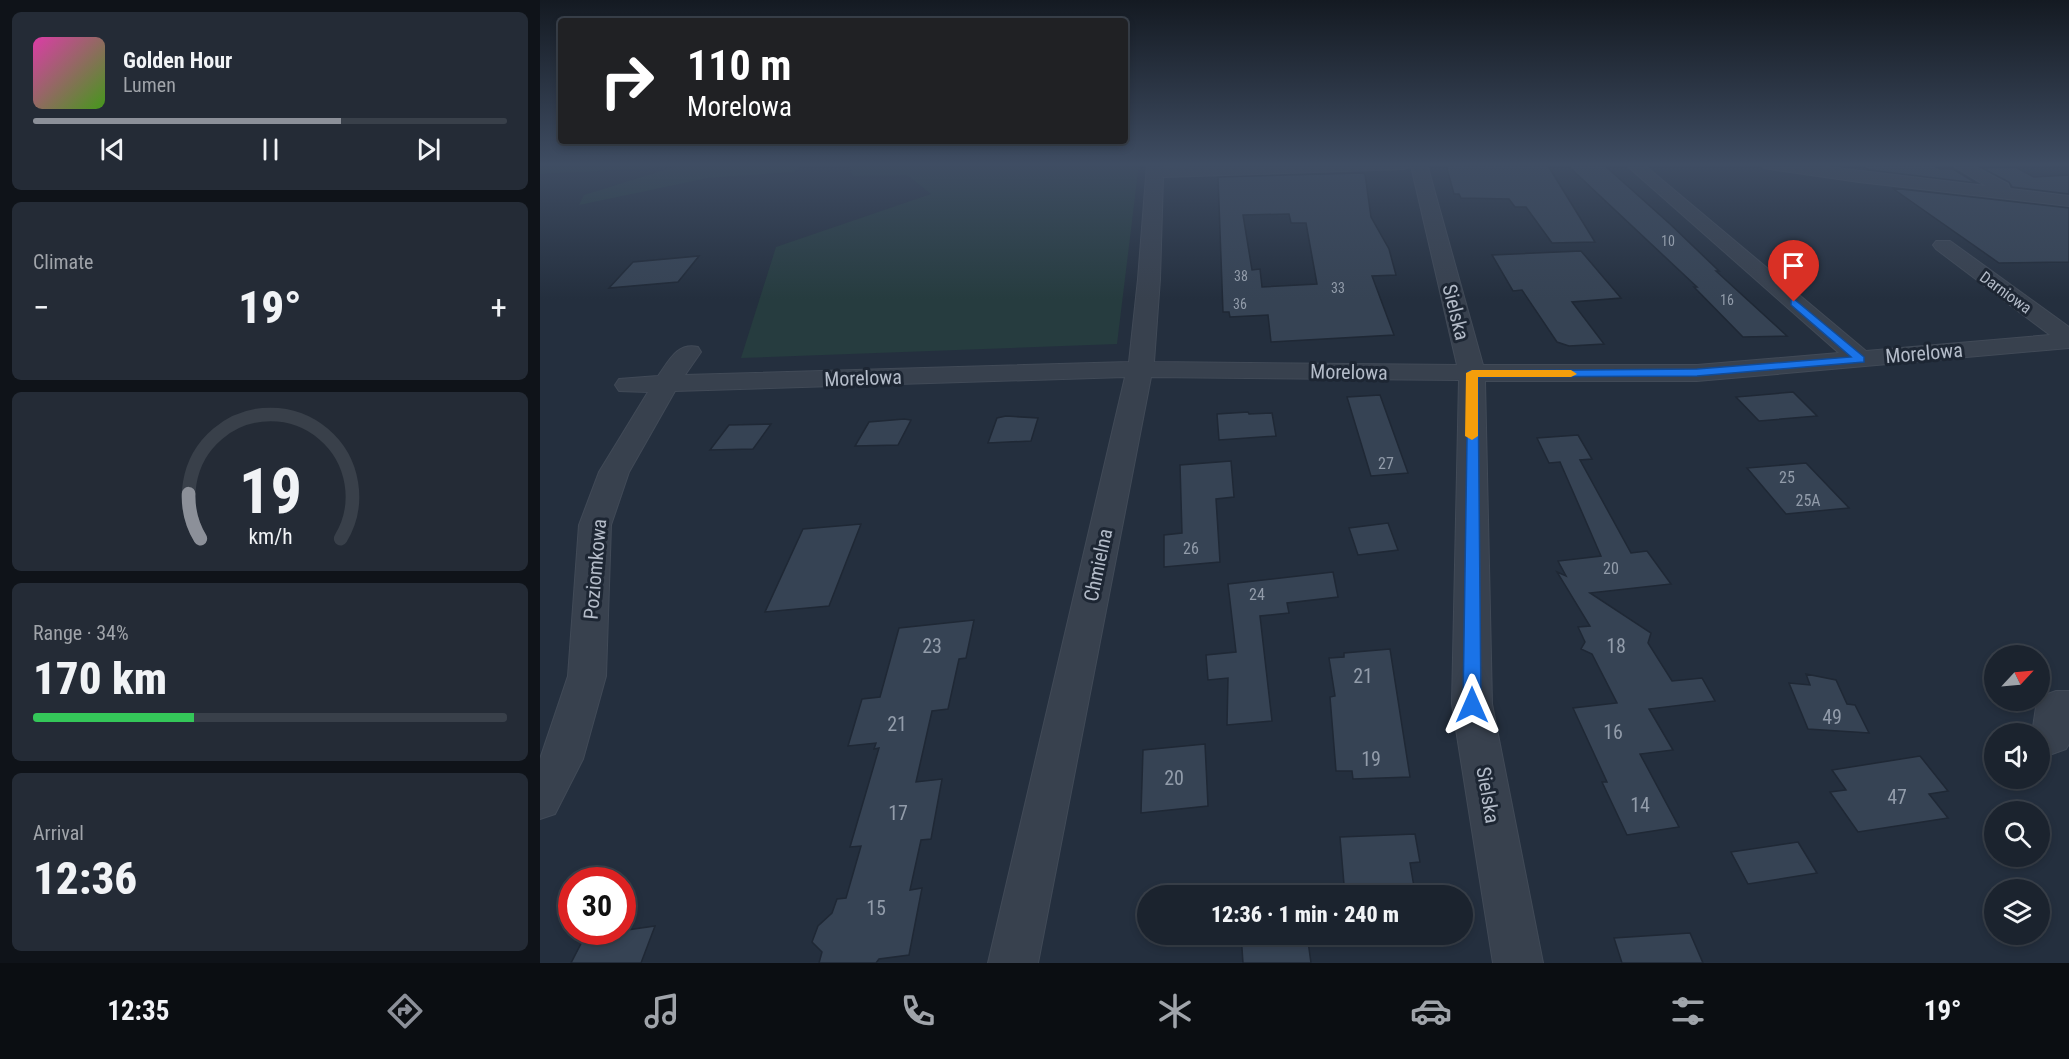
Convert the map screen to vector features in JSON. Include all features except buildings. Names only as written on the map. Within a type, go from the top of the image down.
[{"type":"street","name":"Chmielna","points":[[1013,963],[1140,369],[1149,279],[1153,209]]},
{"type":"street","name":"Sielska","points":[[1430,209],[1472,373],[1472,705],[1518,963]]},
{"type":"street","points":[[1685,209],[1860,359]]},
{"type":"street","name":"Darniowa","points":[[1943,246],[2069,339]]},
{"type":"street","name":"Morelowa","points":[[628,385],[1140,369],[1697,373],[2069,339]]},
{"type":"street","name":"Poziomkowa","points":[[540,800],[562,759],[587,676],[595,525],[614,471],[666,384],[689,352]]},
{"type":"green space","points":[[887,209],[1134,209],[1117,344],[741,358],[776,247]]},
{"type":"slow traffic","points":[[1472,436],[1472,373],[1571,374]]},
{"type":"route","points":[[1472,705],[1472,373],[1697,373],[1860,359],[1794,302]]}]
